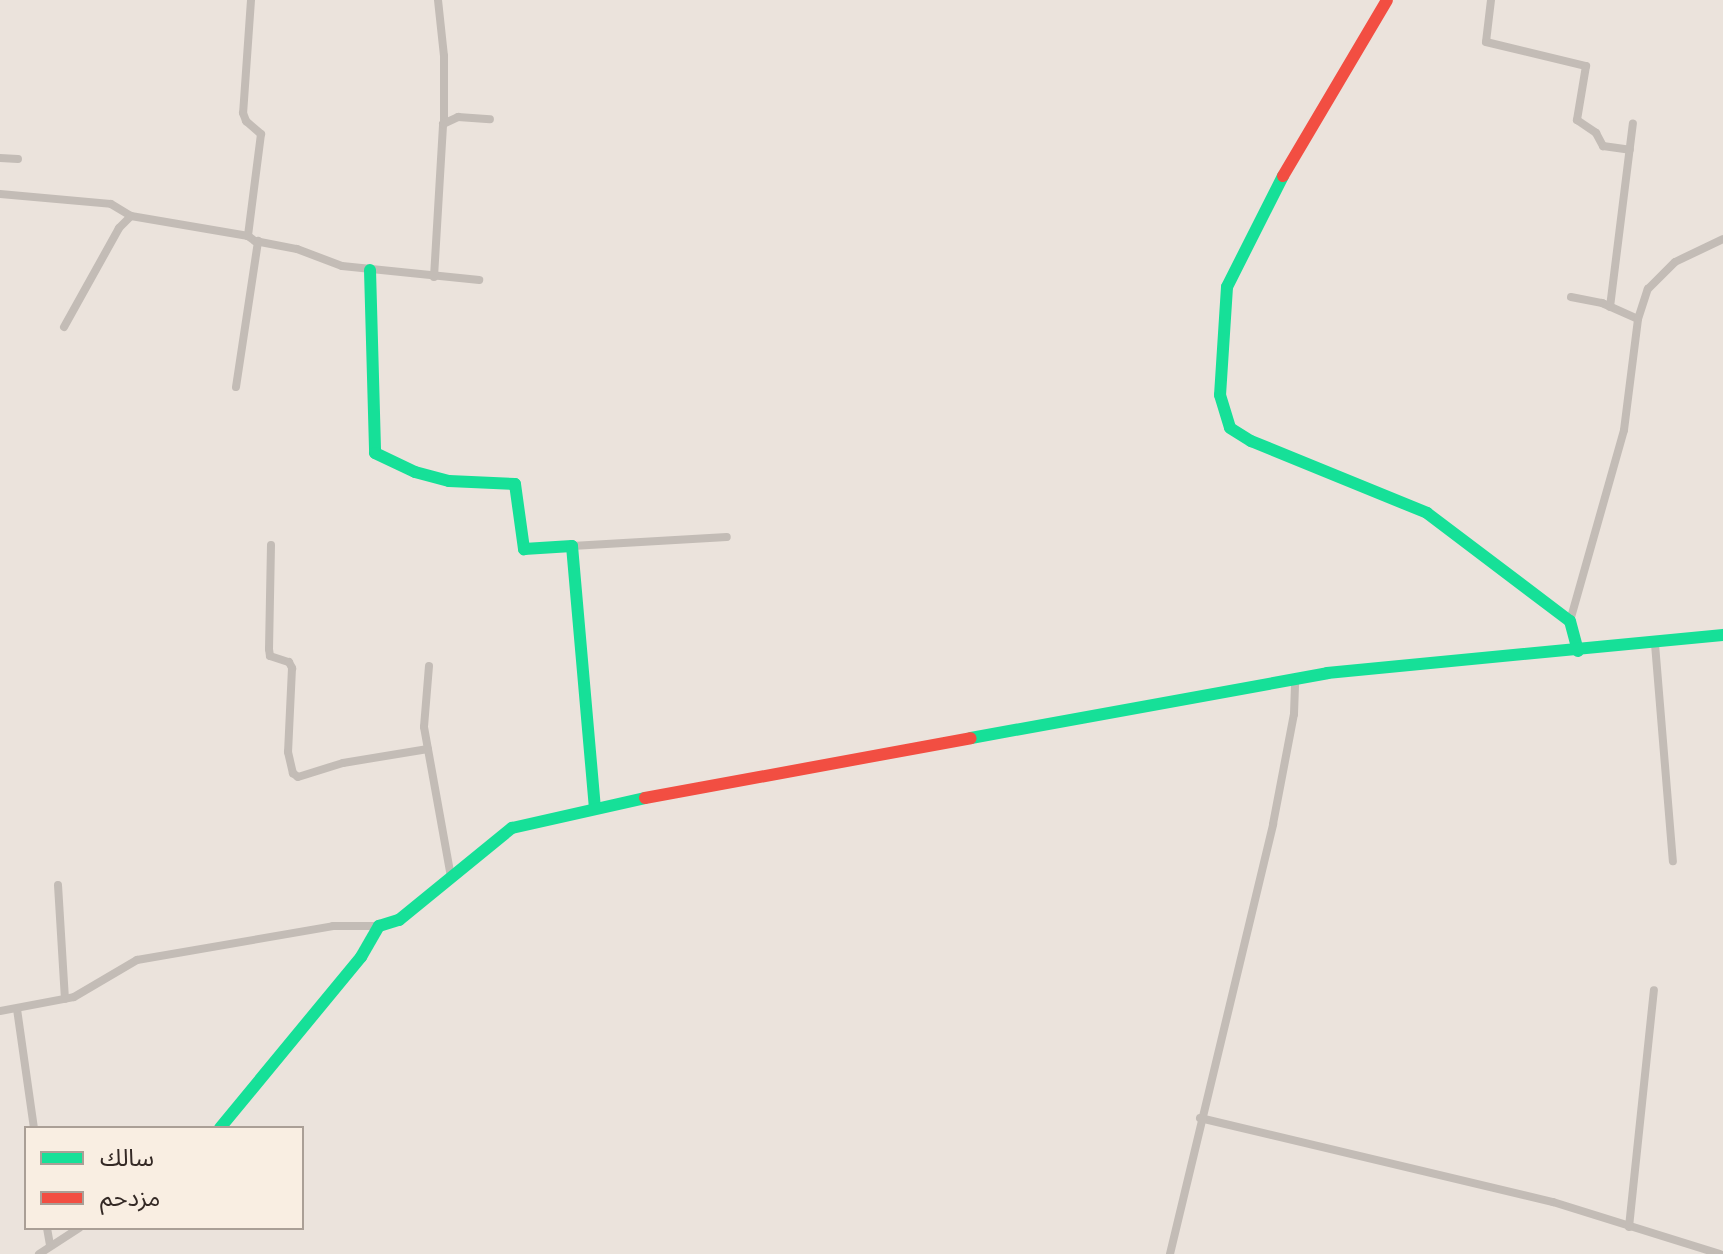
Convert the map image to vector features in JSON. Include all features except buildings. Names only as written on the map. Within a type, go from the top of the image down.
[{"type":"street","points":[[248,236],[261,134],[246,121],[243,113],[251,0]]},
{"type":"street","points":[[434,277],[444,123],[444,56],[438,0]]},
{"type":"street","points":[[1387,0],[1291,160],[1227,287],[1220,395],[1230,428],[1251,441],[1427,513],[1570,621]]},
{"type":"street","points":[[1491,0],[1486,42],[1586,66],[1577,120],[1596,133],[1603,146],[1630,150]]},
{"type":"street","points":[[444,123],[458,117],[490,119]]},
{"type":"street","points":[[1610,307],[1633,123]]},
{"type":"street","points":[[0,158],[18,159]]},
{"type":"street","points":[[0,194],[111,204],[131,216],[248,236],[370,270],[479,280]]},
{"type":"street","points":[[64,327],[119,228],[131,216]]},
{"type":"street","points":[[1578,651],[1570,621],[1624,430],[1638,319],[1648,289],[1675,262],[1723,239]]},
{"type":"street","points":[[236,387],[258,241]]},
{"type":"street","points":[[370,270],[375,453],[415,472],[449,481],[515,484],[517,518],[524,549],[727,537]]},
{"type":"street","points":[[1571,297],[1610,307],[1638,319]]},
{"type":"street","points":[[271,545],[269,649],[270,656],[289,662],[292,668],[288,752],[293,773],[298,777],[343,763],[428,749]]},
{"type":"street","points":[[572,546],[595,807]]},
{"type":"street","points":[[0,1011],[65,999],[137,960],[333,926],[379,926],[399,920],[512,828],[595,807],[1295,679],[1723,635]]},
{"type":"street","points":[[1655,644],[1673,861]]},
{"type":"street","points":[[429,666],[424,716],[451,877]]},
{"type":"street","points":[[1170,1254],[1200,1118],[1273,824],[1294,714],[1295,679]]},
{"type":"street","points":[[58,885],[65,999]]},
{"type":"street","points":[[222,1126],[361,957],[379,926]]},
{"type":"street","points":[[1629,1227],[1654,990]]},
{"type":"street","points":[[17,1009],[34,1126]]},
{"type":"street","points":[[1200,1118],[1553,1202],[1720,1254]]},
{"type":"street","points":[[47,1230],[50,1245]]},
{"type":"street","points":[[39,1254],[76,1230]]},
{"type":"traffic: fast","points":[[1283,176],[1227,287],[1220,395],[1230,428],[1251,441],[1427,513],[1570,621],[1578,651]]},
{"type":"traffic: fast","points":[[370,270],[375,453],[415,472],[449,481],[515,484],[524,549],[572,546],[595,807]]},
{"type":"traffic: fast","points":[[971,738],[1327,673],[1723,635]]},
{"type":"traffic: fast","points":[[222,1126],[361,957],[379,926],[399,920],[512,828],[645,798]]},
{"type":"traffic: jam","points":[[1283,176],[1387,0]]},
{"type":"traffic: jam","points":[[645,798],[971,738]]}]
